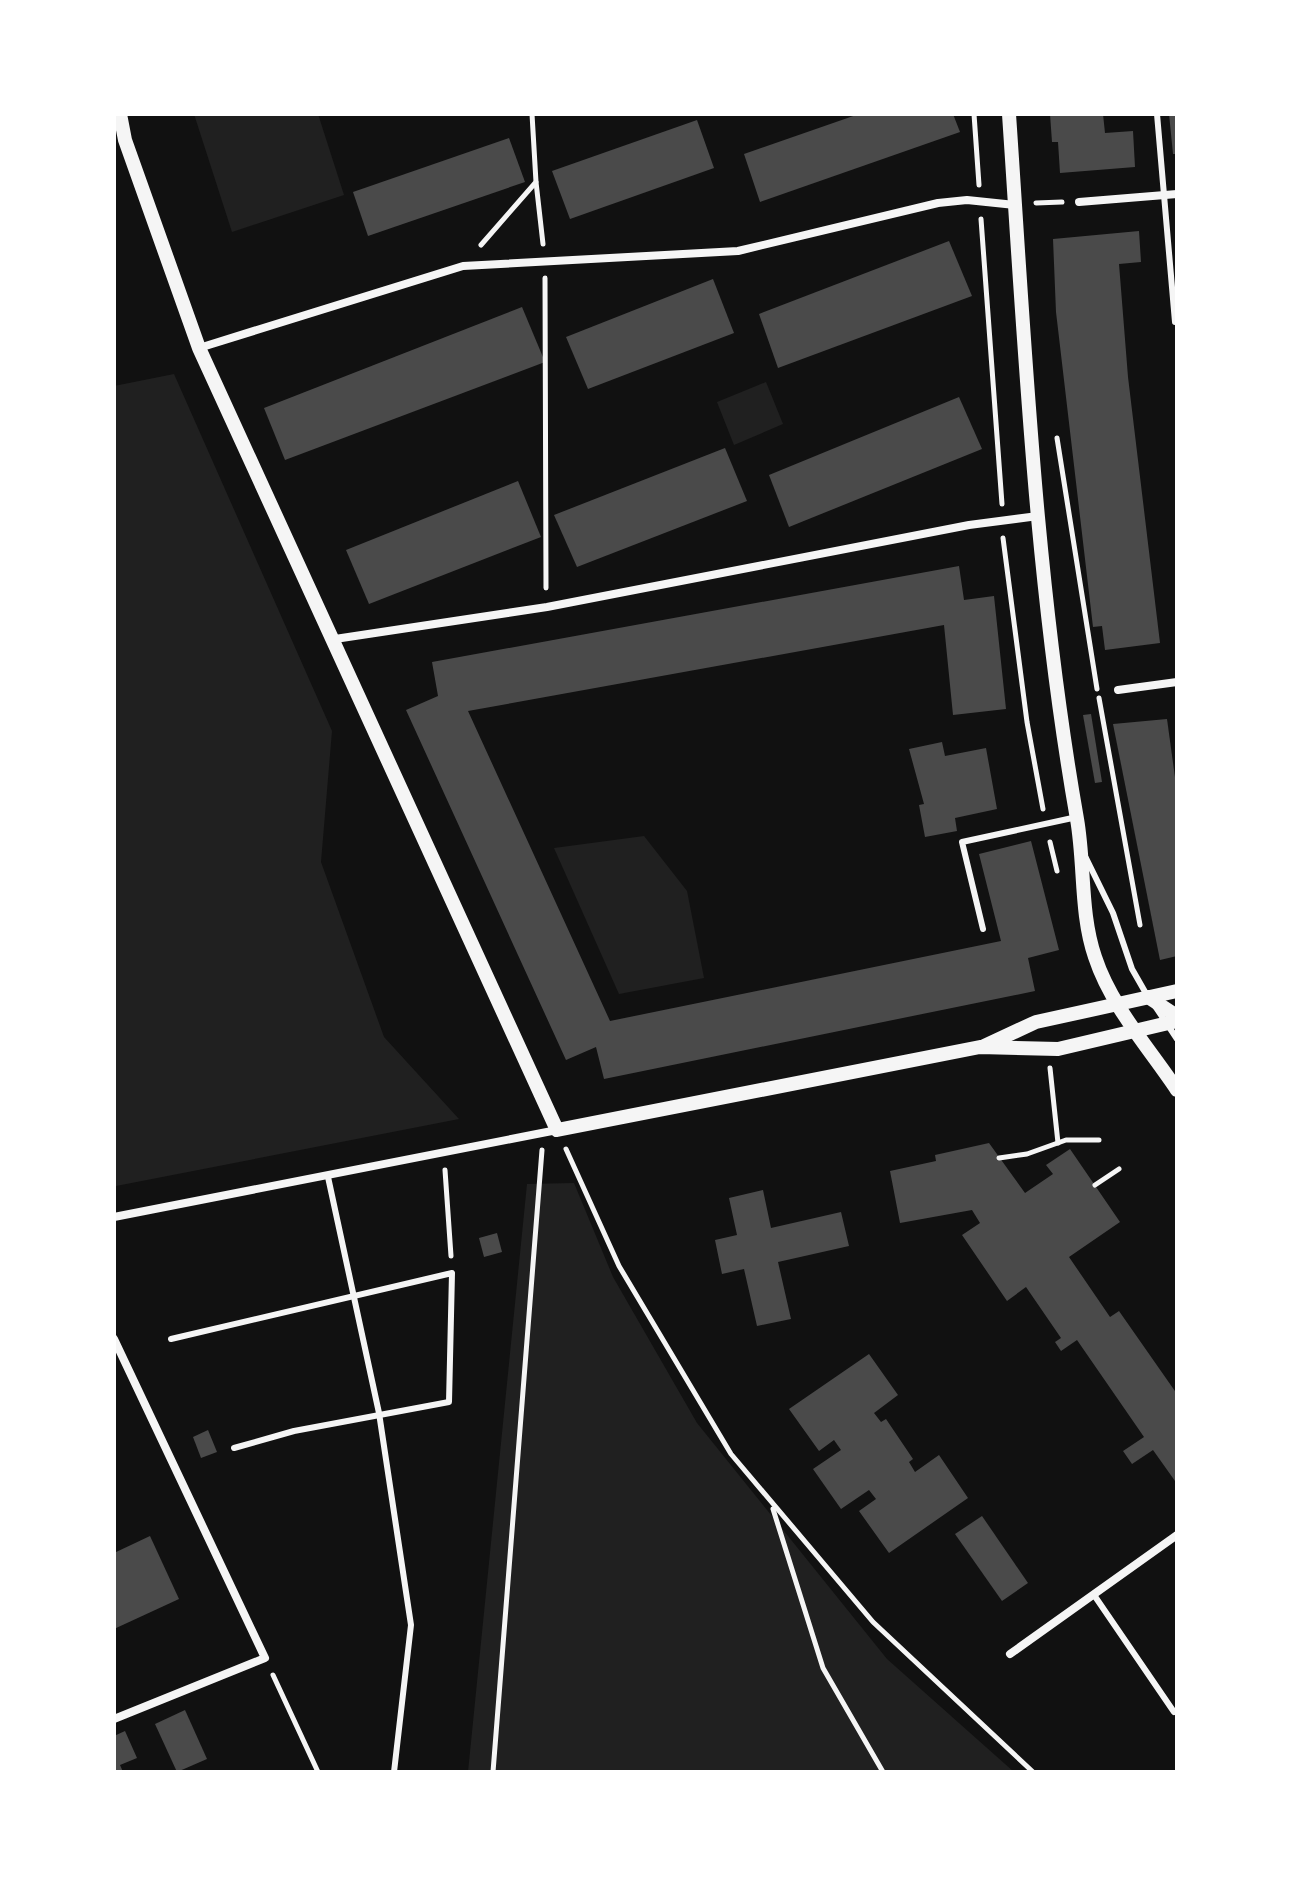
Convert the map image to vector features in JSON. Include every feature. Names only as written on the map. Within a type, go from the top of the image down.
[{"type":"street","points":[[120,114],[125,140],[199,348],[335,639],[550,1132]]},
{"type":"street","points":[[1009,114],[1038,516],[1056,703],[1083,852],[1086,926],[1104,981],[1177,1090]]},
{"type":"street","points":[[1079,202],[1177,194]]},
{"type":"street","points":[[199,348],[463,266],[738,251],[938,203],[980,201],[1015,205]]},
{"type":"street","points":[[335,639],[547,607],[1003,520],[1038,516]]},
{"type":"street","points":[[1118,690],[1177,682]]},
{"type":"street","points":[[114,1217],[980,1047],[1036,1022],[1177,991]]},
{"type":"street","points":[[1148,997],[1174,1020]]},
{"type":"street","points":[[980,1047],[1045,1050],[1174,1020]]},
{"type":"street","points":[[114,1339],[265,1658],[114,1719]]},
{"type":"street","points":[[1010,1654],[1177,1535]]},
{"type":"lane","points":[[1157,114],[1175,322]]},
{"type":"lane","points":[[983,929],[962,842],[1077,817]]},
{"type":"lane","points":[[1083,852],[1113,913],[1132,969],[1148,997]]},
{"type":"lane","points":[[1174,1020],[1177,1039]]},
{"type":"lane","points":[[328,1177],[356,1294],[379,1413],[411,1625],[394,1772]]},
{"type":"lane","points":[[171,1339],[452,1273],[449,1402],[379,1413],[234,1448]]},
{"type":"lane","points":[[1094,1595],[1174,1712]]},
{"type":"path","points":[[532,114],[544,261],[547,607]]},
{"type":"path","points":[[974,114],[1003,520],[1027,722],[1061,884]]},
{"type":"path","points":[[463,266],[536,182]]},
{"type":"path","points":[[1035,188],[1037,219]]},
{"type":"path","points":[[1015,205],[1079,202]]},
{"type":"path","points":[[1055,422],[1101,710],[1143,939]]},
{"type":"path","points":[[1054,1085],[1058,1143]]},
{"type":"path","points":[[550,1132],[619,1266],[731,1454],[873,1622],[1033,1772]]},
{"type":"path","points":[[493,1772],[550,1132]]},
{"type":"path","points":[[999,1158],[1027,1154],[1058,1143],[1099,1140]]},
{"type":"path","points":[[443,1153],[452,1273]]},
{"type":"path","points":[[1095,1185],[1119,1169]]},
{"type":"path","points":[[771,1504],[823,1668],[883,1772]]},
{"type":"path","points":[[265,1658],[318,1772]]},
{"type":"shaded area","points":[[194,114],[318,114],[344,195],[232,232]]},
{"type":"shaded area","points":[[174,374],[332,731],[321,862],[384,1037],[459,1119],[116,1186],[114,386]]},
{"type":"shaded area","points":[[766,382],[783,424],[734,445],[717,402]]},
{"type":"shaded area","points":[[644,836],[687,891],[704,978],[619,994],[554,848]]},
{"type":"shaded area","points":[[574,1183],[613,1277],[697,1423],[887,1659],[1014,1772],[468,1772],[527,1184]]},
{"type":"building","points":[[859,114],[953,114],[960,132],[760,202],[744,154]]},
{"type":"building","points":[[1050,114],[1103,114],[1105,133],[1133,131],[1135,167],[1060,173],[1058,142],[1052,142]]},
{"type":"building","points":[[1169,114],[1177,114],[1177,154],[1173,154]]},
{"type":"building","points":[[697,120],[714,168],[570,219],[552,171]]},
{"type":"building","points":[[509,138],[525,182],[368,236],[353,192]]},
{"type":"building","points":[[1139,231],[1141,262],[1119,264],[1128,377],[1160,643],[1105,650],[1102,626],[1093,627],[1056,312],[1053,239]]},
{"type":"building","points":[[949,241],[972,296],[778,368],[759,314]]},
{"type":"building","points":[[713,279],[734,333],[588,389],[566,337]]},
{"type":"building","points":[[522,307],[545,362],[285,460],[264,408]]},
{"type":"building","points":[[959,397],[982,449],[789,527],[769,475]]},
{"type":"building","points":[[725,448],[747,501],[577,567],[554,515]]},
{"type":"building","points":[[518,481],[541,537],[369,604],[346,550]]},
{"type":"building","points":[[959,566],[964,600],[994,596],[1006,709],[953,715],[944,625],[468,711],[610,1021],[1001,941],[979,854],[1031,841],[1059,950],[1028,958],[1035,991],[604,1079],[596,1047],[566,1060],[406,710],[438,696],[432,662]]},
{"type":"building","points":[[1091,714],[1102,782],[1095,783],[1083,715]]},
{"type":"building","points":[[1167,719],[1177,792],[1177,956],[1160,960],[1113,724]]},
{"type":"building","points":[[942,742],[945,756],[986,748],[997,809],[955,818],[957,831],[925,837],[919,805],[924,804],[909,749]]},
{"type":"building","points":[[989,1143],[1025,1193],[1053,1174],[1046,1165],[1070,1149],[1120,1222],[1069,1257],[1110,1317],[1119,1311],[1177,1394],[1175,1481],[1153,1450],[1132,1464],[1123,1451],[1144,1437],[1077,1340],[1061,1351],[1055,1342],[1061,1338],[1026,1287],[1007,1301],[962,1235],[980,1223],[972,1210],[900,1223],[890,1171],[936,1161],[935,1155]]},
{"type":"building","points":[[763,1190],[771,1228],[841,1212],[849,1246],[778,1262],[791,1319],[757,1326],[744,1269],[722,1274],[715,1240],[737,1235],[729,1198]]},
{"type":"building","points":[[497,1233],[502,1252],[484,1257],[479,1238]]},
{"type":"building","points":[[869,1354],[898,1395],[874,1413],[881,1422],[886,1419],[913,1459],[909,1462],[915,1472],[939,1455],[968,1498],[889,1553],[859,1511],[876,1499],[869,1490],[841,1509],[813,1469],[841,1450],[834,1440],[819,1451],[789,1409]]},
{"type":"building","points":[[208,1430],[217,1452],[201,1458],[193,1437]]},
{"type":"building","points":[[982,1516],[1028,1583],[1002,1601],[955,1534]]},
{"type":"building","points":[[150,1536],[179,1599],[114,1629],[114,1553]]},
{"type":"building","points":[[185,1710],[207,1759],[177,1772],[155,1724]]},
{"type":"building","points":[[125,1731],[137,1758],[120,1765],[123,1772],[114,1772],[114,1736]]}]
